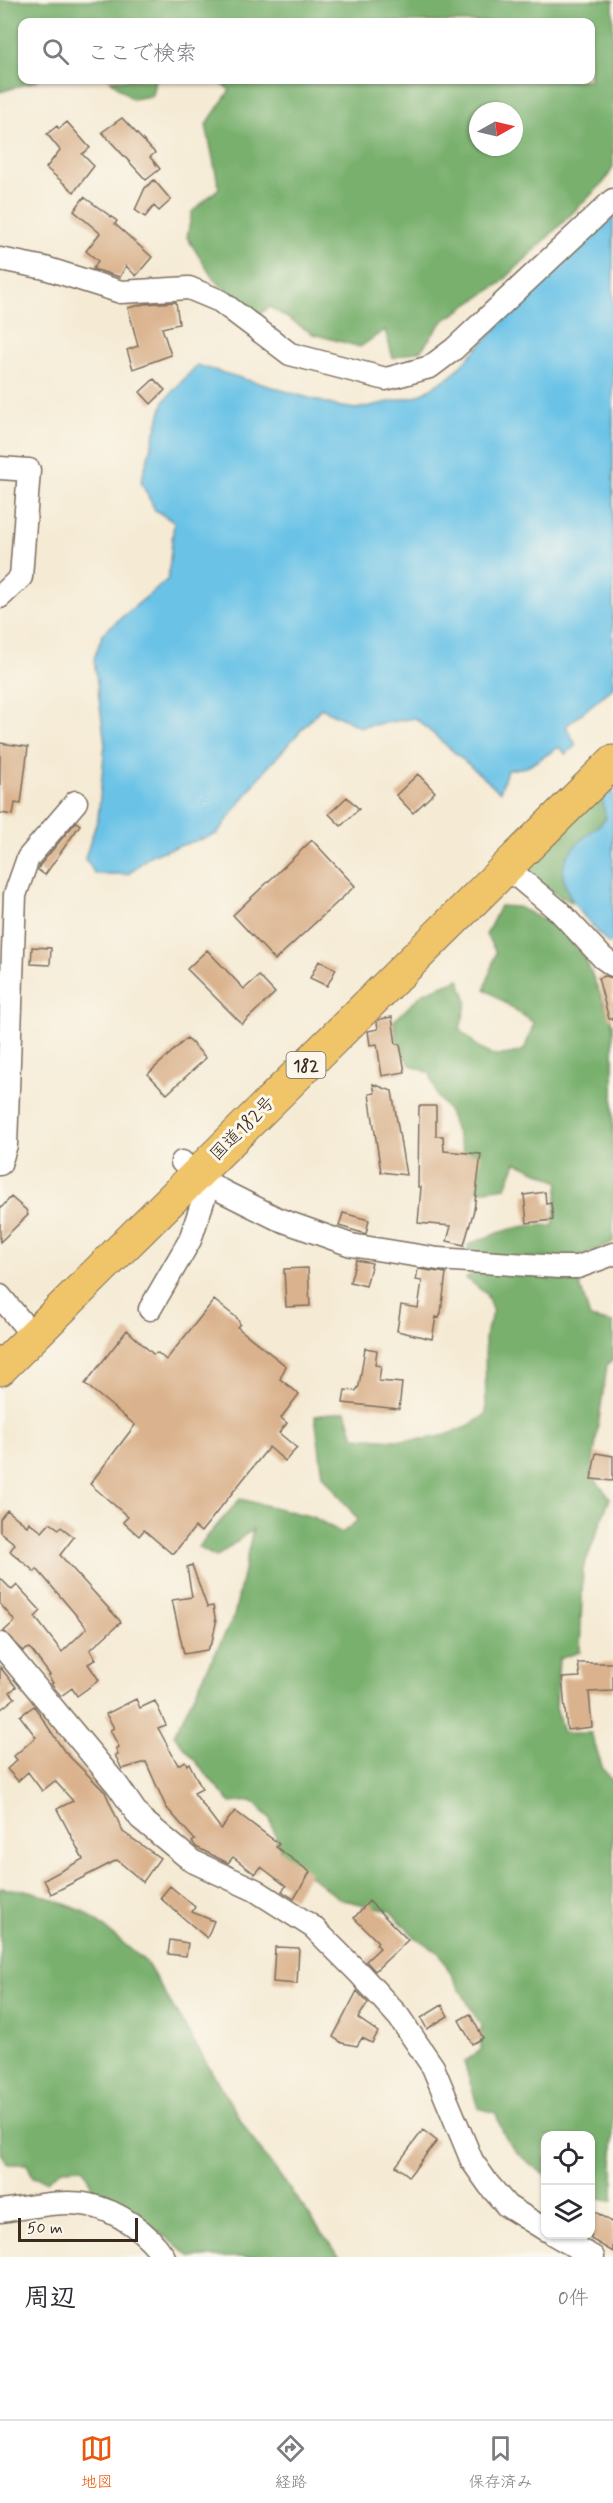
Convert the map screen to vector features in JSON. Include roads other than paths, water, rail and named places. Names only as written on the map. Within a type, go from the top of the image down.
[{"type":"highway","name":"国道182号","points":[[195,1173],[613,739]]},
{"type":"highway","name":"国道182号","points":[[0,1369],[18,1333],[195,1173],[613,762]]},
{"type":"street","points":[[0,258],[45,268],[121,292],[189,288],[220,301],[290,354],[386,379],[430,367],[454,349],[613,200]]},
{"type":"street","points":[[0,468],[29,470],[10,576],[0,597]]},
{"type":"street","points":[[0,1164],[6,1145],[15,895],[28,858],[76,802]]},
{"type":"street","points":[[505,866],[560,912],[603,958],[613,965]]},
{"type":"street","points":[[150,1309],[190,1240],[195,1173],[278,1219],[351,1245],[438,1258],[559,1268],[578,1267],[613,1254]]},
{"type":"street","points":[[0,1296],[18,1333]]},
{"type":"street","points":[[0,1644],[118,1786],[140,1818],[192,1861],[255,1890],[313,1927],[360,1974],[399,2017],[433,2067],[472,2161],[489,2186],[507,2206],[541,2227]]},
{"type":"street","points":[[0,2211],[65,2204],[88,2204],[134,2226],[155,2243],[164,2257]]},
{"type":"street","points":[[560,2239],[593,2257]]},
{"type":"water","points":[[613,214],[613,688],[566,726],[576,745],[566,754],[559,747],[527,767],[507,770],[500,792],[415,718],[360,727],[321,708],[260,776],[217,834],[151,855],[128,874],[95,874],[85,858],[98,818],[105,744],[94,659],[103,633],[168,579],[174,522],[155,510],[141,482],[164,401],[197,365],[336,406],[356,409],[418,396],[451,376],[578,242]]},
{"type":"water","points":[[613,787],[613,943],[609,944],[575,904],[564,879],[564,867],[572,850],[606,819],[602,798]]}]
